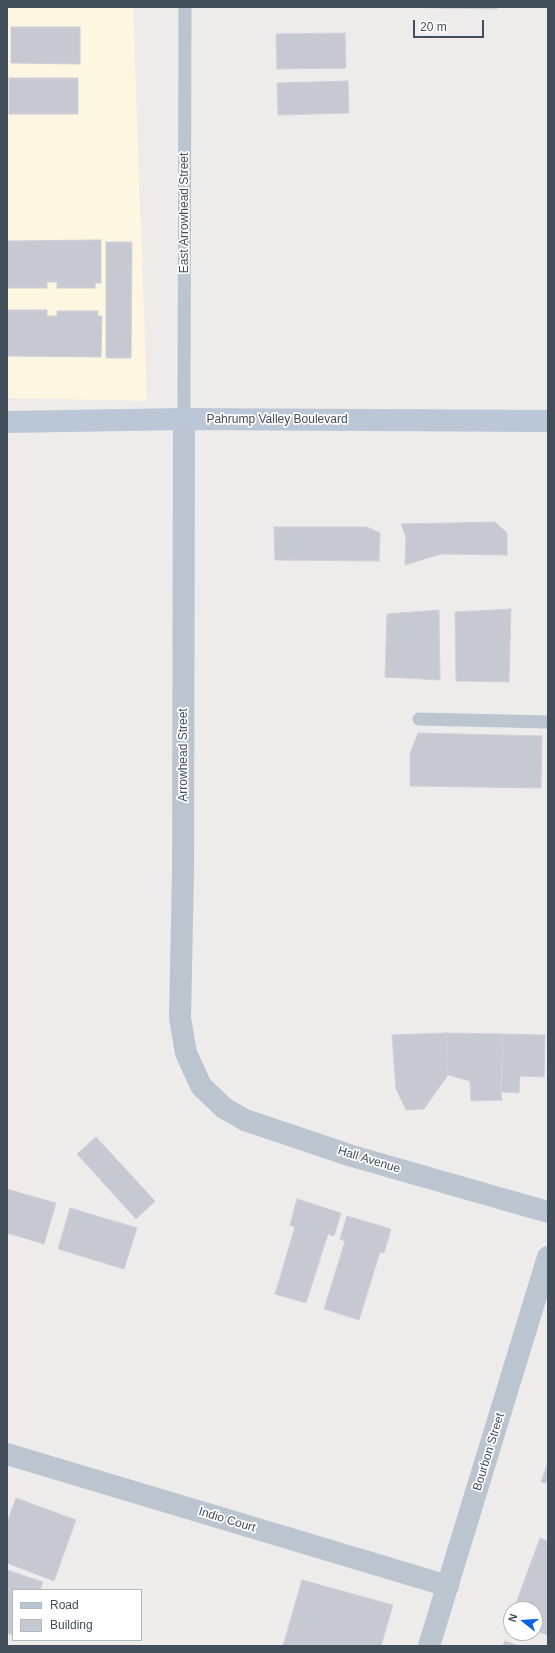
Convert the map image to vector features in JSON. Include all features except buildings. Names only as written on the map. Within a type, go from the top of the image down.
[{"type":"main road","name":"Pahrump Valley Boulevard","points":[[7,422],[184,419],[548,420]]},
{"type":"street","name":"Arrowhead Street","points":[[184,419],[183,871],[180,1018],[186,1053],[201,1086]]},
{"type":"street","name":"Hall Avenue","points":[[201,1086],[224,1108],[245,1120],[352,1156],[548,1212]]},
{"type":"street","name":"Bourbon Street","points":[[429,1646],[548,1257]]},
{"type":"street","name":"Indio Court","points":[[7,1454],[448,1586]]},
{"type":"lane","name":"East Arrowhead Street","points":[[184,419],[185,7]]},
{"type":"lane","points":[[419,719],[548,722]]},
{"type":"shaded area","points":[[7,7],[133,7],[147,401],[7,398]]}]
